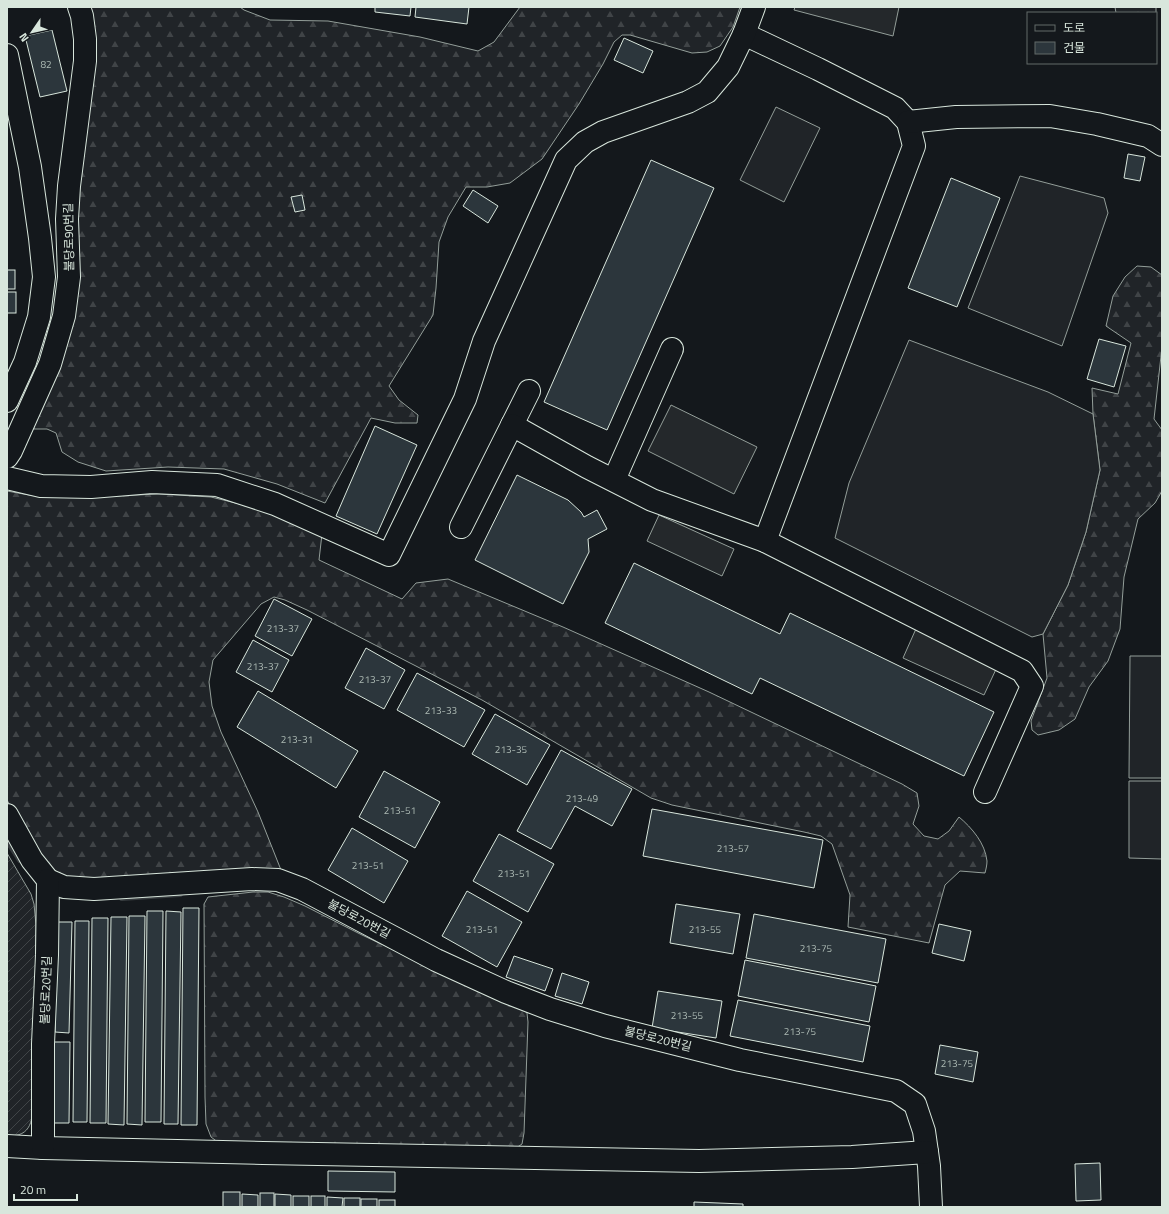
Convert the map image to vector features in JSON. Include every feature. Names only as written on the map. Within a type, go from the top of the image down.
[{"type":"lane","name":"불당로90번길","points":[[7,457],[50,364],[64,316],[69,277],[67,219],[68,186],[86,61],[85,39],[82,16],[79,7]]},
{"type":"lane","points":[[7,478],[41,486],[91,487],[152,482],[217,485],[276,504],[389,556],[464,400],[484,341],[566,160],[585,142],[603,132],[688,102],[707,92],[728,67],[744,34],[754,7]]},
{"type":"lane","points":[[744,34],[895,108],[908,122],[914,146],[765,541]]},
{"type":"lane","points":[[7,55],[30,167],[44,278],[39,317],[25,362],[7,401]]},
{"type":"lane","points":[[908,122],[956,117],[1050,116],[1097,124],[1148,136],[1162,144]]},
{"type":"lane","points":[[614,480],[672,349]]},
{"type":"lane","points":[[461,527],[529,392]]},
{"type":"lane","points":[[512,425],[587,467],[652,500],[765,541],[1022,672],[1032,686],[985,792]]},
{"type":"lane","points":[[7,815],[32,860],[48,880]]},
{"type":"lane","name":"불당로20번길","points":[[43,1148],[48,880],[64,887],[94,889],[252,879],[278,880],[302,889],[436,960],[506,992],[550,1009],[605,1026],[740,1060],[896,1091],[915,1104],[924,1131],[927,1152]]},
{"type":"lane","points":[[7,1146],[263,1154],[699,1161],[852,1157],[927,1152],[931,1207]]},
{"type":"green space","points":[[85,7],[240,7],[270,20],[328,21],[420,37],[478,51],[494,42],[520,7],[740,7],[733,27],[720,46],[707,52],[692,53],[630,35],[622,35],[614,42],[603,64],[579,104],[542,159],[510,183],[487,187],[466,187],[448,217],[439,242],[433,315],[389,386],[399,400],[418,415],[417,423],[395,423],[371,418],[325,503],[277,484],[224,469],[168,467],[106,471],[78,462],[62,452],[56,433],[47,429],[34,429],[32,419],[63,343]]},
{"type":"green space","points":[[1115,7],[1156,7],[1156,12],[1116,12]]},
{"type":"green space","points":[[776,107],[820,128],[784,202],[740,180]]},
{"type":"green space","points":[[1020,176],[1104,198],[1108,213],[1062,346],[968,308]]},
{"type":"green space","points":[[1137,266],[1151,267],[1162,275],[1162,347],[1154,419],[1162,430],[1162,491],[1155,503],[1138,519],[1124,577],[1120,629],[1108,661],[1089,687],[1075,719],[1059,730],[1038,735],[1032,730],[1031,721],[1047,678],[1043,634],[1068,585],[1086,532],[1100,470],[1093,414],[1092,388],[1118,394],[1131,343],[1106,326],[1113,296],[1125,277]]},
{"type":"green space","points":[[909,340],[1048,392],[1093,414],[1100,470],[1086,532],[1068,585],[1043,634],[1032,637],[835,538],[849,483]]},
{"type":"green space","points":[[7,491],[29,495],[93,497],[159,494],[211,497],[252,507],[322,534],[319,560],[402,599],[416,583],[448,579],[563,627],[709,692],[902,784],[917,793],[919,806],[913,824],[924,836],[938,839],[949,831],[959,817],[969,826],[984,848],[987,861],[985,873],[960,871],[945,885],[929,943],[848,927],[850,895],[832,844],[821,836],[672,805],[651,798],[482,700],[307,610],[285,600],[274,597],[261,604],[213,660],[209,682],[212,706],[221,732],[258,812],[281,870],[161,877],[69,879],[57,872],[37,853],[7,800]]},
{"type":"green space","points":[[1130,656],[1162,656],[1162,778],[1129,778]]},
{"type":"green space","points":[[1129,781],[1162,781],[1162,859],[1129,858]]},
{"type":"green space","points":[[7,853],[31,894],[34,904],[36,925],[33,1113],[30,1125],[26,1130],[16,1136],[7,1136]]},
{"type":"green space","points":[[253,892],[268,892],[305,906],[479,991],[521,1008],[527,1013],[528,1022],[524,1133],[522,1144],[516,1148],[219,1143],[211,1137],[206,1124],[205,1097],[204,904],[208,897]]},
{"type":"shaded area","points":[[795,7],[899,7],[893,36],[794,10]]},
{"type":"shaded area","points":[[671,405],[757,447],[734,494],[648,451]]},
{"type":"shaded area","points":[[659,515],[734,549],[722,576],[647,541]]},
{"type":"shaded area","points":[[923,613],[1005,650],[984,695],[903,658]]},
{"type":"building","points":[[375,7],[411,7],[410,16],[375,12]]},
{"type":"building","points":[[416,7],[469,7],[467,24],[415,17]]},
{"type":"building","points":[[52,30],[67,91],[40,97],[25,36]]},
{"type":"building","points":[[624,38],[653,51],[643,73],[614,60]]},
{"type":"building","points":[[1128,154],[1145,157],[1140,181],[1124,178]]},
{"type":"building","points":[[651,160],[714,188],[607,430],[544,402]]},
{"type":"building","points":[[951,178],[1000,198],[957,307],[908,288]]},
{"type":"building","points":[[473,190],[498,206],[488,223],[463,206]]},
{"type":"building","points":[[302,195],[305,210],[295,212],[291,197]]},
{"type":"building","points":[[7,270],[15,270],[15,289],[7,289]]},
{"type":"building","points":[[7,292],[16,292],[16,313],[7,313]]},
{"type":"building","points":[[1099,339],[1126,346],[1114,387],[1087,379]]},
{"type":"building","points":[[375,426],[417,445],[377,534],[336,516]]},
{"type":"building","points":[[517,475],[568,500],[581,512],[584,517],[597,510],[607,529],[588,539],[589,552],[563,604],[475,560]]},
{"type":"building","points":[[634,563],[780,634],[790,613],[994,712],[964,776],[760,678],[752,694],[605,623]]},
{"type":"building","points":[[274,599],[312,619],[292,656],[255,636]]},
{"type":"building","points":[[253,640],[289,660],[272,692],[236,672]]},
{"type":"building","points":[[366,648],[405,670],[384,709],[345,688]]},
{"type":"building","points":[[417,673],[485,710],[464,747],[397,710]]},
{"type":"building","points":[[258,691],[358,751],[336,788],[237,727]]},
{"type":"building","points":[[495,714],[550,745],[527,785],[472,754]]},
{"type":"building","points":[[561,750],[632,789],[612,826],[575,806],[551,849],[517,831]]},
{"type":"building","points":[[384,771],[440,802],[415,848],[359,817]]},
{"type":"building","points":[[652,809],[823,840],[814,888],[643,856]]},
{"type":"building","points":[[352,828],[408,861],[384,903],[328,870]]},
{"type":"building","points":[[499,834],[554,864],[528,912],[473,881]]},
{"type":"building","points":[[467,891],[522,922],[497,967],[442,936]]},
{"type":"building","points":[[676,904],[740,914],[733,954],[670,943]]},
{"type":"building","points":[[183,908],[199,908],[197,1125],[181,1125]]},
{"type":"building","points":[[147,911],[163,911],[161,1122],[145,1122]]},
{"type":"building","points":[[166,911],[181,912],[178,1124],[164,1124]]},
{"type":"building","points":[[754,914],[886,939],[878,983],[746,958]]},
{"type":"building","points":[[129,916],[145,916],[142,1125],[127,1124]]},
{"type":"building","points":[[111,917],[127,917],[124,1125],[108,1124]]},
{"type":"building","points":[[92,918],[108,918],[106,1123],[90,1123]]},
{"type":"building","points":[[75,921],[89,921],[87,1122],[73,1122]]},
{"type":"building","points":[[57,922],[72,922],[69,1033],[55,1032]]},
{"type":"building","points":[[939,924],[971,931],[964,961],[932,953]]},
{"type":"building","points":[[514,956],[553,969],[545,991],[506,977]]},
{"type":"building","points":[[745,960],[876,986],[869,1022],[738,996]]},
{"type":"building","points":[[562,973],[589,982],[582,1004],[555,996]]},
{"type":"building","points":[[658,991],[722,1001],[716,1038],[652,1028]]},
{"type":"building","points":[[738,1000],[870,1026],[863,1062],[730,1036]]},
{"type":"building","points":[[52,1042],[70,1042],[69,1123],[51,1123]]},
{"type":"building","points":[[940,1045],[978,1052],[973,1082],[935,1074]]},
{"type":"building","points":[[1100,1163],[1101,1200],[1076,1201],[1075,1164]]},
{"type":"building","points":[[328,1171],[395,1172],[395,1192],[328,1191]]},
{"type":"building","points":[[223,1192],[240,1192],[240,1207],[223,1207]]},
{"type":"building","points":[[260,1193],[274,1193],[274,1207],[260,1207]]},
{"type":"building","points":[[242,1194],[258,1195],[258,1207],[242,1207]]},
{"type":"building","points":[[275,1194],[291,1195],[291,1207],[275,1207]]},
{"type":"building","points":[[293,1196],[309,1196],[309,1207],[293,1207]]},
{"type":"building","points":[[311,1196],[325,1196],[325,1207],[311,1207]]},
{"type":"building","points":[[327,1197],[343,1198],[342,1207],[327,1207]]},
{"type":"building","points":[[344,1198],[360,1198],[360,1207],[344,1207]]},
{"type":"building","points":[[361,1199],[377,1199],[377,1207],[361,1207]]},
{"type":"building","points":[[379,1200],[395,1200],[395,1207],[379,1207]]},
{"type":"building","points":[[694,1202],[743,1204],[743,1207],[694,1207]]},
{"type":"waterway","points":[[7,840],[20,860]]},
{"type":"waterway","points":[[122,898],[180,894]]}]
